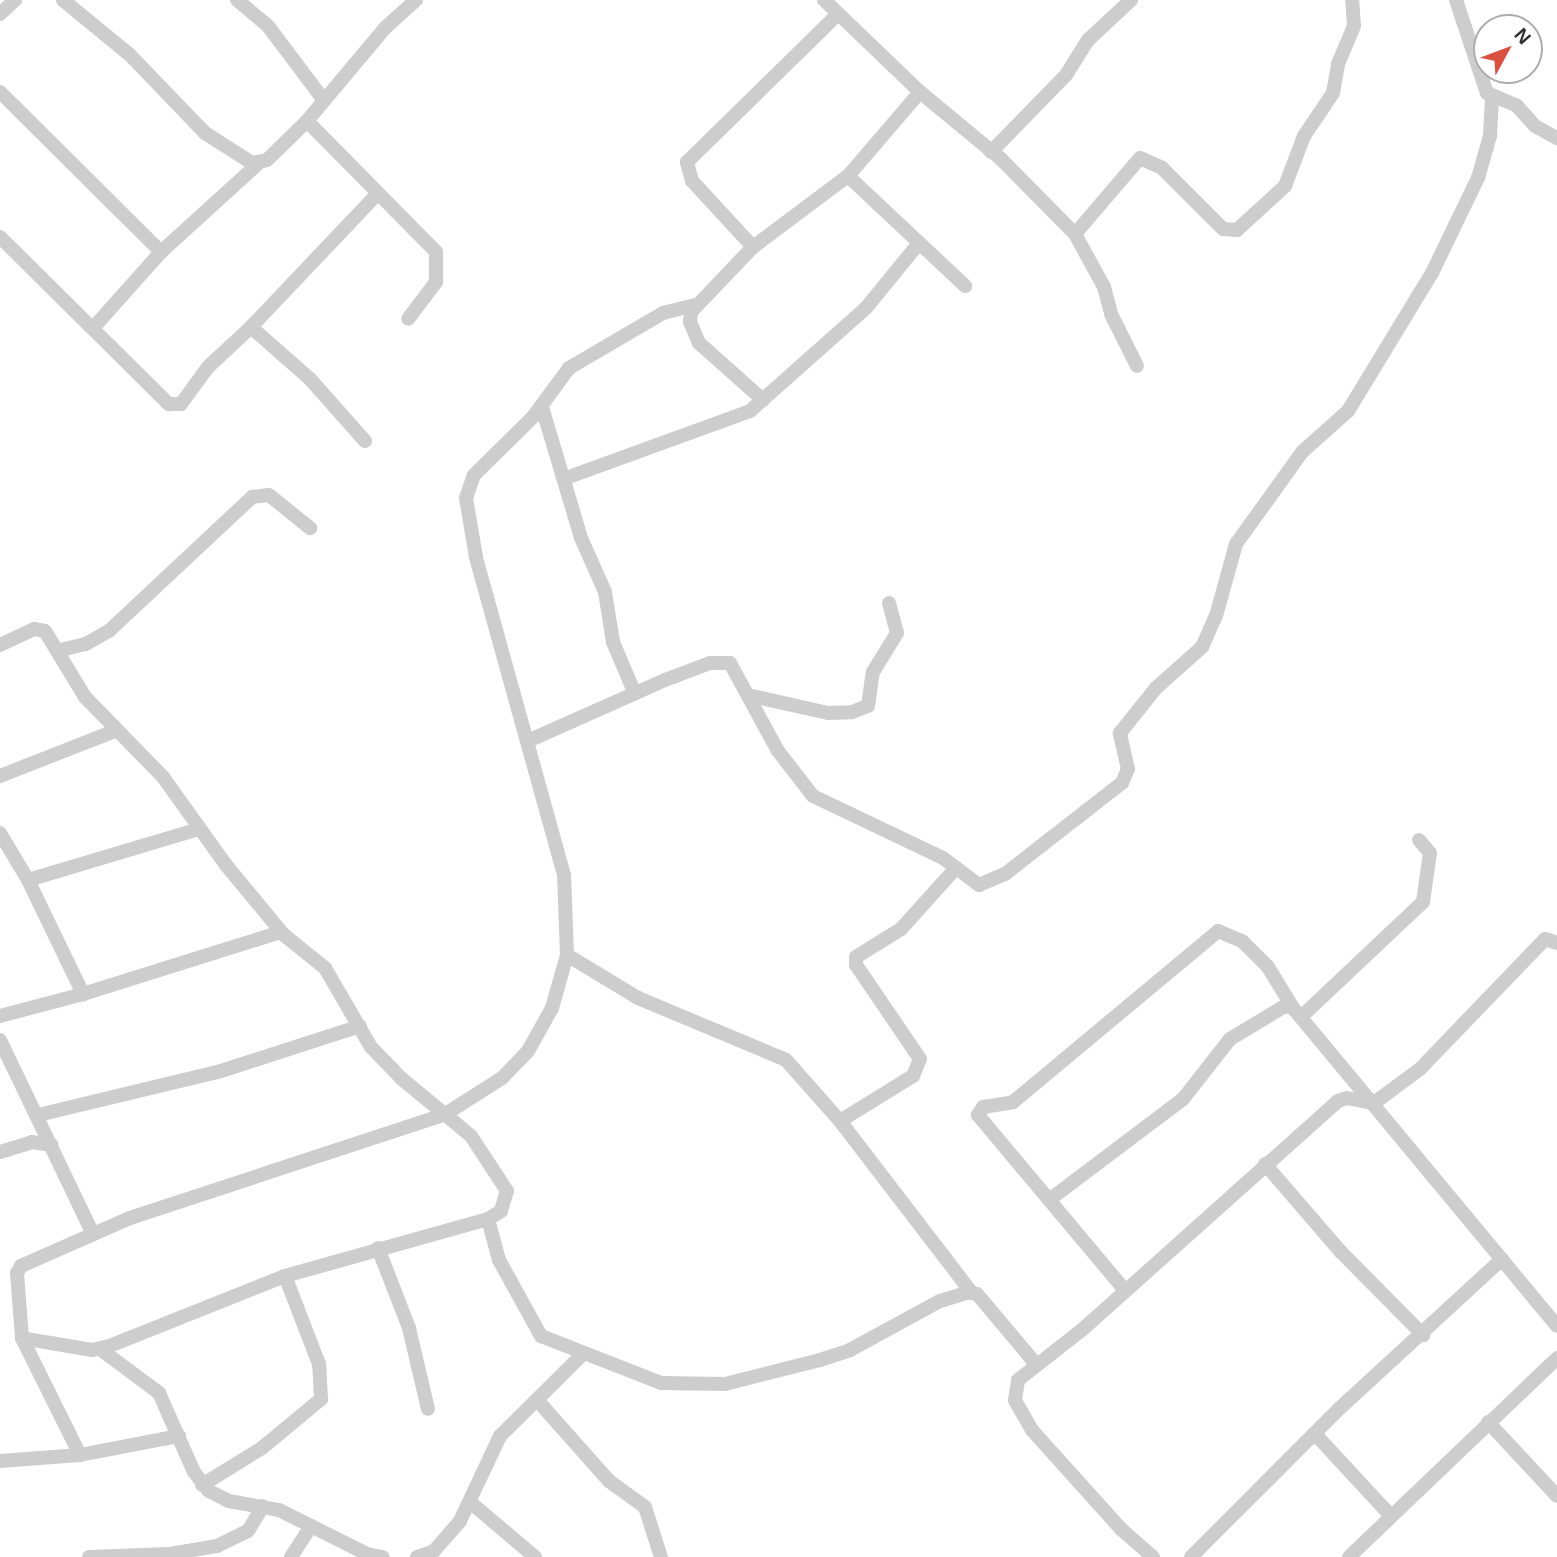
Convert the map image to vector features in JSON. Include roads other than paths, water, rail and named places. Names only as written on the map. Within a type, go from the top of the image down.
[{"type":"street","points":[[0,14],[15,0]]},
{"type":"street","points":[[63,0],[130,55],[205,133],[242,160],[260,162]]},
{"type":"street","points":[[94,327],[161,252],[307,121],[385,28],[416,0]]},
{"type":"street","points":[[824,0],[920,92],[991,152],[1075,233],[1104,287],[1111,314],[1137,366]]},
{"type":"street","points":[[991,152],[1066,75],[1088,40],[1131,0]]},
{"type":"street","points":[[1075,233],[1140,158],[1162,168],[1223,229],[1237,230],[1285,186],[1310,124],[1334,93],[1338,64],[1354,26],[1352,0]]},
{"type":"street","points":[[530,740],[635,694],[722,661],[737,668],[778,751],[804,788],[956,868],[972,882],[985,884],[1005,874],[1122,783],[1128,762],[1121,733],[1156,688],[1202,647],[1216,616],[1236,544],[1302,452],[1348,411],[1432,273],[1478,178],[1490,136],[1492,97],[1456,0]]},
{"type":"street","points":[[246,3],[268,26],[323,99]]},
{"type":"street","points":[[752,247],[692,181],[687,162],[838,14]]},
{"type":"street","points":[[0,92],[161,252]]},
{"type":"street","points":[[763,400],[699,343],[690,322],[695,305],[752,247],[848,176],[920,92]]},
{"type":"street","points":[[1492,97],[1517,106],[1535,126],[1557,138]]},
{"type":"street","points":[[307,121],[432,247],[439,260],[436,282],[408,319]]},
{"type":"street","points":[[848,176],[965,286]]},
{"type":"street","points":[[0,237],[94,327],[161,397],[176,406],[208,367],[251,327],[377,194]]},
{"type":"street","points":[[566,478],[691,429],[743,416],[872,302],[919,243]]},
{"type":"street","points":[[80,1455],[22,1338],[18,1269],[93,1234],[444,1115],[502,1078],[528,1051],[552,1008],[567,954],[564,874],[530,740],[476,557],[466,498],[474,475],[541,407],[557,382],[579,360],[663,313],[695,305]]},
{"type":"street","points":[[251,327],[310,379],[365,441]]},
{"type":"street","points":[[541,407],[566,478],[581,538],[605,592],[613,642],[635,694]]},
{"type":"street","points":[[57,651],[86,644],[110,630],[252,497],[269,495],[310,528]]},
{"type":"street","points":[[752,696],[815,712],[852,712],[868,706],[873,672],[897,633],[889,603]]},
{"type":"street","points":[[0,645],[41,629],[85,697],[115,732],[163,777],[199,829],[282,932],[318,960],[384,1062],[471,1136],[504,1182],[506,1199],[501,1211],[488,1219],[285,1276],[100,1349]]},
{"type":"street","points":[[0,776],[115,732]]},
{"type":"street","points":[[28,880],[199,829]]},
{"type":"street","points":[[0,833],[28,880],[83,994]]},
{"type":"street","points":[[1298,1012],[1423,902],[1430,853],[1419,840]]},
{"type":"street","points":[[840,1121],[913,1076],[920,1059],[856,965],[856,957],[901,929],[956,868]]},
{"type":"street","points":[[1123,1288],[981,1124],[978,1115],[983,1107],[1013,1102],[1218,931],[1254,951],[1298,1012],[1557,1326]]},
{"type":"street","points":[[0,1016],[83,994],[282,932]]},
{"type":"street","points":[[1374,1104],[1420,1069],[1545,939],[1557,943]]},
{"type":"street","points":[[567,954],[638,998],[786,1060],[840,1121],[972,1293],[1036,1364]]},
{"type":"street","points":[[1049,1200],[1183,1099],[1230,1039],[1284,1006],[1298,1012]]},
{"type":"street","points":[[32,1142],[41,1122],[221,1071],[360,1027]]},
{"type":"street","points":[[0,1040],[93,1234]]},
{"type":"street","points":[[1153,1557],[1121,1529],[1032,1430],[1014,1391],[1018,1380],[1083,1329],[1123,1288],[1338,1101],[1348,1098],[1374,1104]]},
{"type":"street","points":[[0,1152],[32,1142],[52,1145]]},
{"type":"street","points":[[1265,1164],[1341,1252],[1423,1335]]},
{"type":"street","points":[[488,1219],[499,1260],[534,1328],[552,1344],[661,1383],[725,1384],[850,1350],[940,1301],[972,1293]]},
{"type":"street","points":[[378,1248],[409,1328],[428,1409]]},
{"type":"street","points":[[1191,1557],[1502,1259]]},
{"type":"street","points":[[202,1485],[262,1448],[321,1399],[319,1364],[285,1276]]},
{"type":"street","points":[[22,1338],[100,1349],[152,1384],[202,1485],[219,1498],[263,1506],[367,1554],[383,1557]]},
{"type":"street","points":[[417,1557],[433,1551],[447,1538],[470,1502],[500,1436],[583,1354]]},
{"type":"street","points":[[1349,1557],[1391,1516],[1418,1495],[1488,1422],[1557,1358]]},
{"type":"street","points":[[538,1401],[609,1481],[645,1507],[658,1537],[661,1557]]},
{"type":"street","points":[[1488,1422],[1557,1496]]},
{"type":"street","points":[[1316,1435],[1391,1516]]},
{"type":"street","points":[[0,1461],[80,1455],[179,1436]]},
{"type":"street","points":[[470,1502],[535,1557]]},
{"type":"street","points":[[89,1557],[170,1554],[217,1546],[248,1531],[263,1506]]},
{"type":"street","points":[[291,1557],[311,1526]]}]
